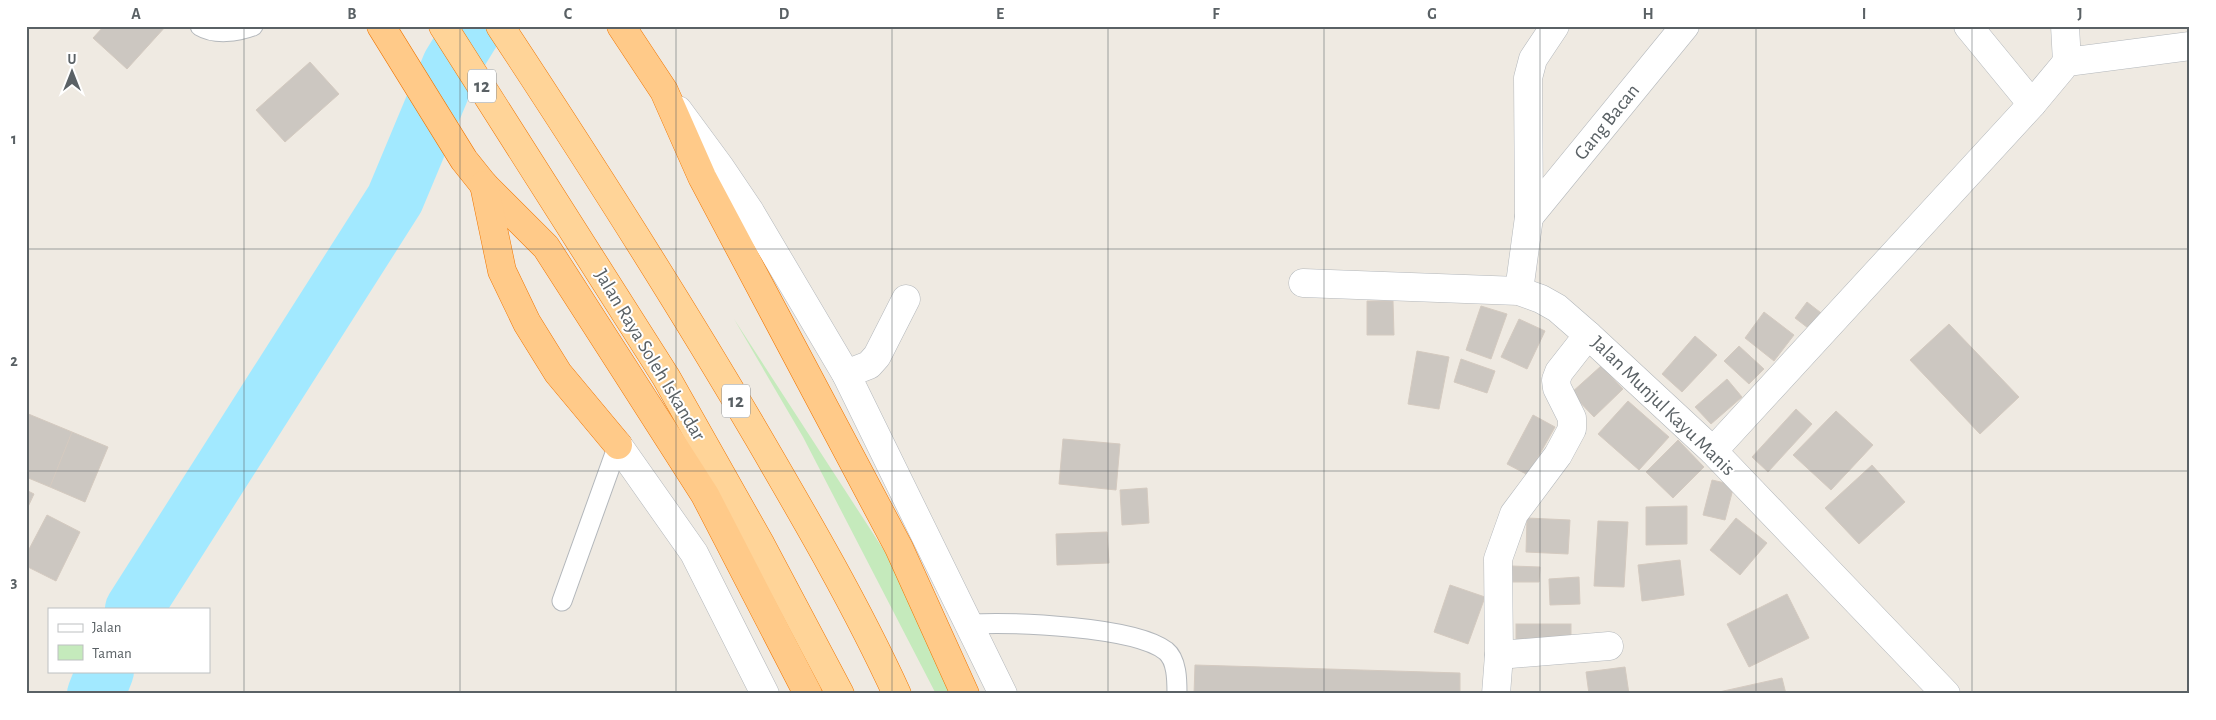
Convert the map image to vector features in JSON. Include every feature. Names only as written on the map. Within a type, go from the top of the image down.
[{"type":"highway","points":[[380,26],[464,160],[484,185],[546,247],[705,495],[808,694]]},
{"type":"highway","name":"Jalan Raya Soleh Iskandar","points":[[443,26],[666,377],[761,545],[840,694]]},
{"type":"highway","name":"12","points":[[500,26],[560,117],[708,352],[792,495],[877,651],[897,694]]},
{"type":"highway","points":[[620,26],[661,86],[702,177],[899,548],[965,694]]},
{"type":"highway","points":[[484,185],[502,271],[527,324],[558,373],[618,445]]},
{"type":"street","points":[[1519,291],[1529,217],[1528,78],[1534,59],[1555,26]]},
{"type":"street","name":"Gang Bacan","points":[[1529,217],[1685,26]]},
{"type":"street","points":[[1968,26],[2032,104]]},
{"type":"street","points":[[2065,26],[2067,62]]},
{"type":"street","points":[[1713,451],[2032,104],[2067,62],[2190,46]]},
{"type":"street","points":[[661,86],[749,210],[846,374],[1003,694]]},
{"type":"street","name":"Jalan Munjul Kayu Manis","points":[[1303,283],[1519,291],[1541,299],[1557,308],[1588,334],[1713,451],[1946,694]]},
{"type":"street","points":[[846,374],[869,365],[877,356],[906,299]]},
{"type":"street","points":[[1496,694],[1499,655],[1498,559],[1514,514],[1558,456],[1572,429],[1572,418],[1557,388],[1556,380],[1559,372],[1588,334]]},
{"type":"street","points":[[618,445],[694,553],[765,694]]},
{"type":"street","points":[[1499,655],[1609,646]]},
{"type":"lane","points":[[200,26],[207,31],[228,32],[253,26]]},
{"type":"lane","points":[[562,601],[618,445]]},
{"type":"lane","points":[[970,624],[1007,622],[1115,633],[1154,645],[1166,651],[1173,660],[1177,694]]},
{"type":"green space","points":[[734,319],[911,592],[958,694],[936,694],[803,437]]},
{"type":"building","points":[[104,26],[166,26],[127,69],[93,38]]},
{"type":"building","points":[[310,62],[339,94],[285,142],[256,110]]},
{"type":"building","points":[[1367,301],[1393,301],[1394,335],[1367,335]]},
{"type":"building","points":[[1807,302],[1825,316],[1812,331],[1795,318]]},
{"type":"building","points":[[1481,306],[1507,314],[1491,359],[1466,350]]},
{"type":"building","points":[[1764,312],[1794,335],[1774,361],[1745,338]]},
{"type":"building","points":[[1519,319],[1545,331],[1527,369],[1501,357]]},
{"type":"building","points":[[1949,324],[2019,397],[1980,434],[1910,360]]},
{"type":"building","points":[[1695,336],[1717,355],[1682,392],[1662,374]]},
{"type":"building","points":[[1739,346],[1764,369],[1749,384],[1724,361]]},
{"type":"building","points":[[1417,351],[1449,357],[1439,409],[1408,404]]},
{"type":"building","points":[[1461,359],[1495,371],[1487,393],[1454,382]]},
{"type":"building","points":[[1601,366],[1623,389],[1594,417],[1571,393]]},
{"type":"building","points":[[1727,379],[1742,397],[1711,424],[1695,407]]},
{"type":"building","points":[[1628,401],[1669,437],[1639,470],[1598,434]]},
{"type":"building","points":[[1796,409],[1812,424],[1768,472],[1752,457]]},
{"type":"building","points":[[1836,411],[1873,445],[1831,490],[1793,455]]},
{"type":"building","points":[[26,413],[72,432],[50,487],[26,477]]},
{"type":"building","points":[[1533,415],[1555,427],[1528,475],[1507,464]]},
{"type":"building","points":[[72,432],[108,447],[85,502],[50,487]]},
{"type":"building","points":[[1063,439],[1120,444],[1116,490],[1059,484]]},
{"type":"building","points":[[1678,440],[1704,467],[1673,498],[1646,472]]},
{"type":"building","points":[[1872,465],[1905,502],[1859,544],[1825,508]]},
{"type":"building","points":[[1712,480],[1734,485],[1725,520],[1703,515]]},
{"type":"building","points":[[1147,488],[1149,523],[1122,525],[1120,490]]},
{"type":"building","points":[[26,490],[34,494],[26,511]]},
{"type":"building","points":[[1687,506],[1687,544],[1646,545],[1646,507]]},
{"type":"building","points":[[47,515],[80,532],[56,581],[26,566],[26,555]]},
{"type":"building","points":[[1527,518],[1570,520],[1568,554],[1526,552]]},
{"type":"building","points":[[1736,518],[1767,543],[1740,575],[1710,550]]},
{"type":"building","points":[[1598,521],[1628,522],[1624,587],[1594,586]]},
{"type":"building","points":[[1107,532],[1109,563],[1057,565],[1056,534]]},
{"type":"building","points":[[1680,560],[1684,595],[1642,601],[1638,565]]},
{"type":"building","points":[[1512,566],[1540,567],[1539,582],[1512,582]]},
{"type":"building","points":[[1579,577],[1580,604],[1550,605],[1549,579]]},
{"type":"building","points":[[1450,585],[1485,597],[1468,644],[1434,632]]},
{"type":"building","points":[[1787,594],[1809,638],[1749,667],[1727,624]]},
{"type":"building","points":[[1516,624],[1571,624],[1571,642],[1516,642]]},
{"type":"building","points":[[1195,665],[1460,673],[1460,694],[1194,694]]},
{"type":"building","points":[[1625,667],[1629,694],[1589,694],[1586,672]]},
{"type":"building","points":[[1782,678],[1786,694],[1719,694],[1719,692]]},
{"type":"waterway","points":[[135,608],[395,199],[451,65],[475,26]]},
{"type":"waterway","points":[[96,694],[105,672]]}]
